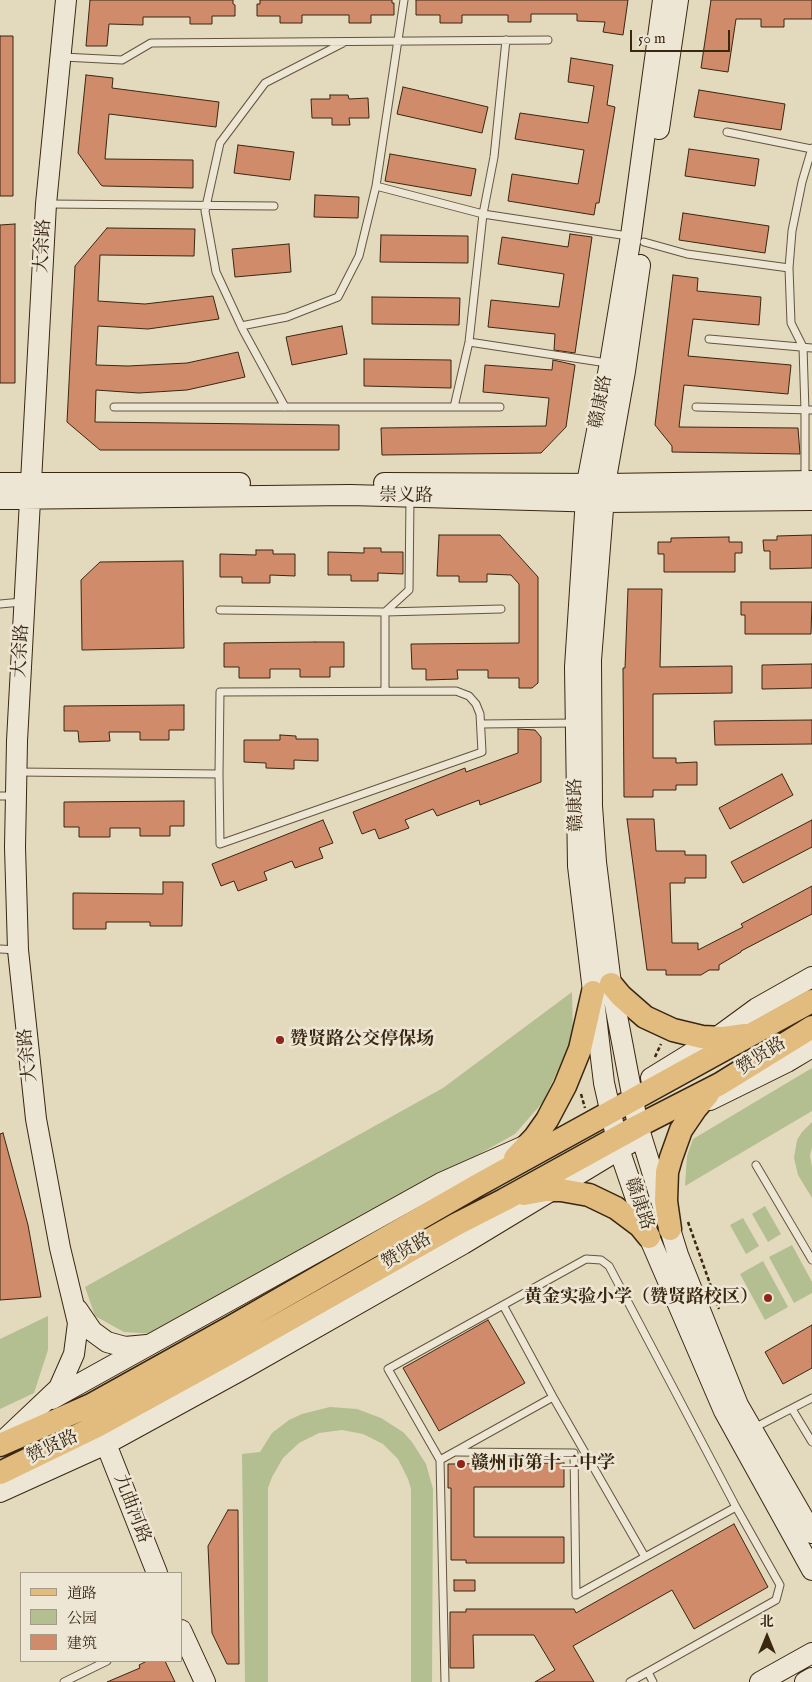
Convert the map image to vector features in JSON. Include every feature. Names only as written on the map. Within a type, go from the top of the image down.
[{"type":"main road","name":"大余路","points":[[66,0],[46,204],[17,772],[8,796],[9,949],[36,1120],[60,1248],[72,1298]]},
{"type":"main road","name":"赣康路","points":[[663,0],[637,239],[625,371],[595,493],[591,660],[592,806],[602,988],[604,1083],[618,1144],[649,1237],[724,1411],[812,1570]]},
{"type":"main road","name":"赣康路","points":[[678,0],[637,239],[610,363],[575,667],[578,866],[602,988],[639,1132],[678,1222],[678,1255],[738,1405],[812,1533]]},
{"type":"main road","name":"崇义路","points":[[0,483],[30,491],[410,497],[595,493],[808,481]]},
{"type":"main road","name":"崇义路","points":[[0,499],[30,491],[595,493],[812,500]]},
{"type":"main road","points":[[631,1096],[757,1008],[812,977]]},
{"type":"main road","points":[[478,1185],[506,1167],[529,1144],[547,1120],[566,1083],[602,988],[659,1024],[688,1035],[716,1038],[746,1036],[760,1030]]},
{"type":"main road","name":"赞贤路","points":[[0,1445],[91,1405],[233,1326],[631,1096],[760,1030],[812,1001]]},
{"type":"main road","name":"赞贤路","points":[[0,1472],[97,1426],[455,1225],[618,1144],[812,1027]]},
{"type":"main road","points":[[639,1132],[696,1108],[787,1062],[812,1047]]},
{"type":"main road","points":[[678,1222],[666,1200],[668,1172],[675,1144],[681,1130],[696,1108],[720,1084]]},
{"type":"main road","points":[[0,1424],[40,1406],[156,1343],[441,1183],[610,1108]]},
{"type":"main road","points":[[0,1492],[106,1444],[243,1369],[455,1248],[551,1190],[618,1144]]},
{"type":"main road","points":[[504,1200],[532,1192],[551,1190],[575,1192],[603,1201],[628,1216],[649,1237]]},
{"type":"main road","points":[[72,1298],[86,1324],[92,1331],[107,1342],[125,1347],[156,1343],[197,1330],[233,1326]]},
{"type":"main road","points":[[0,1445],[59,1388],[74,1354],[78,1323],[72,1298]]},
{"type":"main road","points":[[191,1397],[206,1382],[228,1354]]},
{"type":"main road","name":"九曲河路","points":[[106,1444],[157,1572]]},
{"type":"main road","points":[[0,1479],[45,1472]]},
{"type":"main road","points":[[182,1632],[205,1682]]},
{"type":"main road","points":[[760,1682],[812,1652]]},
{"type":"main road","points":[[805,1682],[812,1678]]},
{"type":"lane","points":[[241,326],[287,317],[338,297],[359,256],[376,186],[404,0]]},
{"type":"lane","points":[[454,406],[469,342],[483,214],[494,157],[506,40]]},
{"type":"lane","points":[[60,56],[122,60],[151,43],[548,40]]},
{"type":"lane","points":[[285,407],[241,326],[216,272],[205,211],[220,143],[265,83],[346,42]]},
{"type":"lane","points":[[727,132],[812,149],[802,182],[792,231],[789,268],[791,324],[803,347],[809,411],[808,481]]},
{"type":"lane","points":[[376,186],[483,214],[637,239],[687,254],[789,268]]},
{"type":"lane","points":[[46,204],[274,206]]},
{"type":"lane","points":[[708,339],[812,348]]},
{"type":"lane","points":[[469,342],[610,363]]},
{"type":"lane","points":[[114,407],[500,407]]},
{"type":"lane","points":[[696,407],[809,411]]},
{"type":"lane","points":[[385,691],[385,612],[409,590],[410,497]]},
{"type":"lane","points":[[0,604],[25,602]]},
{"type":"lane","points":[[220,610],[385,612],[501,609]]},
{"type":"lane","points":[[456,691],[462,692],[476,704],[481,724],[482,752],[220,844],[220,692],[456,691]]},
{"type":"lane","points":[[481,724],[576,723]]},
{"type":"lane","points":[[17,772],[219,774]]},
{"type":"lane","points":[[756,1165],[812,1260]]},
{"type":"lane","points":[[445,1682],[440,1460],[388,1369],[586,1259],[601,1260],[609,1266],[736,1507],[780,1585],[776,1600],[630,1682]]},
{"type":"lane","points":[[503,1305],[644,1557]]},
{"type":"lane","points":[[440,1460],[553,1397]]},
{"type":"lane","points":[[752,1429],[812,1398]]},
{"type":"lane","points":[[792,1409],[812,1442]]},
{"type":"lane","points":[[456,1452],[574,1453],[582,1449]]},
{"type":"lane","points":[[574,1453],[576,1595],[736,1507]]},
{"type":"lane","points":[[64,1682],[105,1662]]},
{"type":"lane","points":[[648,1672],[653,1682]]},
{"type":"path","points":[[678,1222],[720,1311]]},
{"type":"green space","points":[[572,992],[573,1037],[543,1102],[515,1134],[156,1334],[124,1332],[95,1316],[85,1287],[443,1088]]},
{"type":"green space","points":[[812,1068],[812,1111],[685,1186],[687,1156],[693,1139]]},
{"type":"green space","points":[[812,1122],[810,1156],[812,1198],[798,1175],[794,1158],[797,1140]]},
{"type":"green space","points":[[765,1206],[781,1234],[768,1242],[752,1214]]},
{"type":"green space","points":[[743,1218],[759,1246],[746,1254],[730,1225]]},
{"type":"green space","points":[[792,1245],[812,1282],[812,1293],[794,1303],[769,1257]]},
{"type":"green space","points":[[763,1261],[788,1307],[765,1320],[740,1274]]},
{"type":"green space","points":[[48,1316],[48,1350],[34,1393],[0,1409],[0,1339]]},
{"type":"green space","points":[[330,1407],[357,1409],[381,1418],[403,1432],[426,1464],[433,1489],[432,1682],[411,1682],[411,1489],[408,1479],[398,1459],[383,1444],[363,1434],[342,1430],[319,1433],[299,1443],[283,1458],[272,1477],[268,1488],[268,1682],[245,1682],[242,1454],[260,1452],[272,1433],[289,1420],[302,1414]]},
{"type":"building","points":[[90,0],[233,0],[235,16],[212,16],[212,24],[190,24],[190,17],[143,17],[143,25],[109,24],[107,46],[86,46]]},
{"type":"building","points":[[260,0],[392,0],[392,3],[394,3],[394,15],[371,15],[371,23],[349,23],[349,15],[302,15],[302,23],[280,23],[280,16],[257,16],[257,4],[260,4]]},
{"type":"building","points":[[416,0],[628,0],[623,35],[603,32],[605,22],[577,21],[577,14],[531,14],[531,22],[508,22],[508,15],[462,15],[462,23],[440,23],[440,15],[416,15]]},
{"type":"building","points":[[711,0],[812,0],[812,19],[784,19],[784,27],[761,27],[761,19],[736,19],[728,72],[701,68]]},
{"type":"building","points":[[0,36],[13,36],[13,196],[0,196]]},
{"type":"building","points":[[571,58],[613,65],[607,105],[615,107],[599,203],[596,203],[594,215],[508,201],[512,174],[578,184],[584,150],[515,139],[520,113],[588,123],[594,86],[568,82]]},
{"type":"building","points":[[86,75],[113,78],[112,88],[219,102],[216,127],[109,114],[105,159],[193,160],[193,188],[101,185],[78,153]]},
{"type":"building","points":[[403,87],[488,107],[482,133],[397,114]]},
{"type":"building","points":[[699,90],[785,104],[781,130],[694,117]]},
{"type":"building","points":[[330,95],[348,95],[349,99],[368,98],[369,118],[349,118],[350,125],[332,125],[332,118],[312,118],[311,99],[330,99]]},
{"type":"building","points":[[238,145],[294,152],[290,180],[234,173]]},
{"type":"building","points":[[689,149],[759,159],[755,186],[685,176]]},
{"type":"building","points":[[390,154],[476,169],[471,196],[385,181]]},
{"type":"building","points":[[315,195],[359,197],[358,218],[314,217]]},
{"type":"building","points":[[683,213],[769,226],[765,253],[679,240]]},
{"type":"building","points":[[15,224],[15,383],[0,383],[0,225]]},
{"type":"building","points":[[107,228],[195,229],[194,256],[100,255],[98,301],[145,304],[213,296],[219,319],[148,329],[98,326],[96,365],[128,366],[187,363],[238,352],[245,377],[187,390],[139,393],[96,390],[95,422],[339,425],[339,450],[100,450],[67,422],[75,266]]},
{"type":"building","points":[[570,234],[592,237],[575,353],[554,350],[555,334],[488,327],[491,300],[559,307],[564,274],[498,264],[502,237],[568,247]]},
{"type":"building","points":[[381,235],[468,236],[468,263],[380,262]]},
{"type":"building","points":[[289,244],[291,272],[235,277],[232,249]]},
{"type":"building","points":[[673,275],[698,278],[697,291],[761,297],[759,325],[693,319],[688,356],[791,365],[788,394],[684,385],[679,427],[798,428],[800,454],[672,452],[672,446],[655,425]]},
{"type":"building","points":[[372,297],[460,298],[459,325],[372,324]]},
{"type":"building","points":[[342,326],[347,354],[292,365],[286,337]]},
{"type":"building","points":[[364,359],[451,360],[451,388],[364,386]]},
{"type":"building","points":[[553,360],[575,365],[566,427],[541,453],[382,455],[381,428],[546,426],[549,398],[483,392],[485,365],[552,370]]},
{"type":"building","points":[[439,535],[500,535],[538,577],[538,683],[532,688],[519,688],[519,678],[488,678],[488,670],[457,670],[458,679],[426,680],[426,669],[412,669],[411,644],[519,643],[519,584],[511,575],[487,574],[487,582],[459,582],[459,576],[437,576]]},
{"type":"building","points":[[812,535],[812,568],[770,569],[770,551],[764,551],[763,540],[777,540],[777,536]]},
{"type":"building","points":[[729,537],[729,542],[742,542],[742,553],[735,553],[735,572],[664,572],[664,554],[658,554],[658,542],[671,542],[671,538]]},
{"type":"building","points":[[364,548],[381,548],[381,552],[403,552],[403,574],[378,573],[378,581],[351,581],[351,575],[328,575],[328,552],[364,553]]},
{"type":"building","points":[[256,550],[273,550],[273,554],[295,554],[295,576],[270,575],[270,583],[242,583],[242,577],[220,577],[220,554],[256,555]]},
{"type":"building","points":[[183,561],[184,648],[82,650],[81,580],[100,562]]},
{"type":"building","points":[[628,589],[662,589],[660,667],[732,666],[732,693],[653,694],[653,758],[676,758],[676,763],[697,762],[697,785],[676,785],[676,790],[653,790],[653,797],[624,797],[623,668],[625,668]]},
{"type":"building","points":[[741,602],[812,602],[811,634],[745,634],[745,615],[741,615]]},
{"type":"building","points":[[344,642],[344,667],[330,667],[330,677],[300,677],[300,669],[270,669],[270,678],[239,678],[239,667],[224,667],[224,643]]},
{"type":"building","points":[[812,664],[812,688],[762,689],[762,665]]},
{"type":"building","points":[[184,705],[184,730],[169,730],[169,740],[140,740],[140,732],[109,732],[110,741],[79,742],[78,731],[64,731],[64,706]]},
{"type":"building","points":[[812,720],[812,744],[715,745],[714,721]]},
{"type":"building","points":[[518,729],[535,730],[541,737],[541,782],[480,805],[479,800],[437,816],[433,809],[405,820],[409,828],[379,839],[375,829],[362,834],[353,812],[465,768],[466,772],[518,753]]},
{"type":"building","points":[[280,735],[296,736],[296,739],[318,739],[318,761],[294,760],[294,769],[266,768],[266,763],[244,762],[244,740],[280,740]]},
{"type":"building","points":[[782,774],[793,795],[730,829],[719,808]]},
{"type":"building","points":[[184,801],[184,826],[170,826],[170,836],[140,836],[140,828],[110,828],[110,837],[79,837],[79,827],[64,827],[64,802]]},
{"type":"building","points":[[627,819],[654,819],[656,851],[685,851],[685,855],[706,855],[706,878],[685,878],[685,883],[670,883],[672,943],[698,943],[698,950],[743,927],[741,924],[812,886],[812,914],[741,951],[719,965],[719,970],[709,970],[701,975],[666,975],[666,970],[647,970]]},
{"type":"building","points":[[323,820],[333,843],[319,848],[323,858],[295,868],[292,861],[264,872],[267,880],[238,891],[234,881],[221,886],[212,864]]},
{"type":"building","points":[[812,820],[812,847],[743,883],[731,862]]},
{"type":"building","points":[[163,882],[183,882],[182,926],[150,926],[150,922],[106,922],[106,929],[73,929],[73,893],[163,894]]},
{"type":"building","points":[[3,1133],[28,1225],[41,1297],[0,1300],[0,1134]]},
{"type":"building","points":[[488,1320],[525,1383],[439,1431],[403,1368]]},
{"type":"building","points":[[812,1325],[812,1368],[783,1384],[765,1352]]},
{"type":"building","points":[[564,1463],[564,1487],[474,1487],[474,1537],[564,1537],[564,1563],[466,1563],[466,1560],[451,1560],[451,1488],[448,1488],[448,1464]]},
{"type":"building","points":[[228,1510],[238,1510],[239,1664],[227,1664],[212,1633],[208,1546]]},
{"type":"building","points":[[734,1524],[768,1587],[694,1629],[672,1590],[573,1646],[594,1682],[535,1682],[555,1670],[534,1635],[473,1635],[474,1668],[450,1668],[450,1612],[466,1612],[466,1609],[574,1609],[576,1613]]},
{"type":"building","points":[[454,1580],[475,1580],[475,1591],[454,1591]]},
{"type":"building","points":[[145,1662],[165,1662],[175,1682],[107,1682],[140,1668],[139,1665]]},
{"type":"place","name":"赞贤路公交停保场","points":[[280,1040]]},
{"type":"place","name":"黄金实验小学（赞贤路校区）","points":[[768,1298]]},
{"type":"place","name":"赣州市第十二中学","points":[[461,1464]]}]
